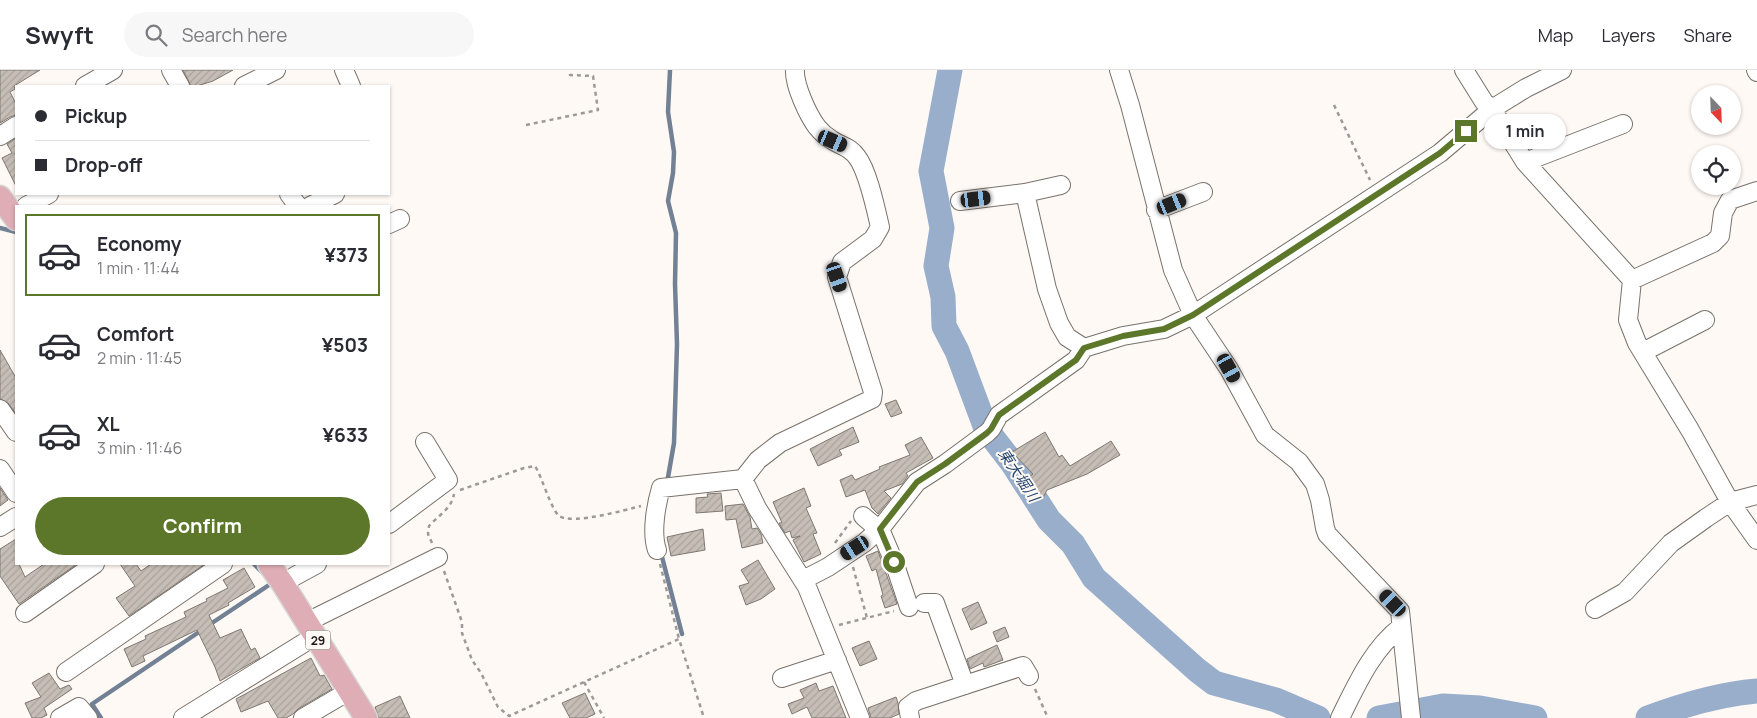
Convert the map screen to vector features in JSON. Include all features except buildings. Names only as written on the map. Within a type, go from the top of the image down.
[{"type":"main road","name":"29","points":[[270,565],[366,718]]},
{"type":"street","points":[[87,85],[113,70]]},
{"type":"street","points":[[171,70],[179,85]]},
{"type":"street","points":[[344,70],[351,85]]},
{"type":"street","points":[[657,550],[654,543],[663,492],[743,480],[758,460],[780,442],[872,399],[873,392],[837,277],[842,262],[873,239],[880,227],[874,200],[859,159],[848,147],[833,141],[818,128],[794,78],[795,70]]},
{"type":"street","points":[[1118,70],[1130,105],[1173,270],[1193,315],[1229,368],[1266,434],[1299,462],[1315,484],[1320,500],[1324,528],[1327,534],[1400,611],[1410,714]]},
{"type":"street","points":[[1464,70],[1484,102],[1492,109],[1524,162],[1632,280],[1628,320],[1637,343],[1690,430],[1730,502],[1757,540]]},
{"type":"street","points":[[802,580],[827,563],[848,556],[881,531],[917,482],[989,431],[999,415],[1076,360],[1084,348],[1123,336],[1164,329],[1193,315],[1440,153],[1492,109],[1526,88],[1562,70]]},
{"type":"street","points":[[247,85],[275,75]]},
{"type":"street","points":[[1524,162],[1590,146],[1623,124]]},
{"type":"street","points":[[0,136],[15,127]]},
{"type":"street","points":[[960,201],[1025,193],[1060,185]]},
{"type":"street","points":[[1632,280],[1713,243],[1720,236],[1723,212],[1730,200],[1757,191]]},
{"type":"street","points":[[1156,210],[1203,192]]},
{"type":"street","points":[[1025,193],[1047,289],[1067,337],[1084,348]]},
{"type":"street","points":[[25,205],[47,195]]},
{"type":"street","points":[[312,205],[333,195]]},
{"type":"street","points":[[1643,352],[1705,320]]},
{"type":"street","points":[[0,409],[15,431]]},
{"type":"street","points":[[390,523],[448,480],[425,442]]},
{"type":"street","points":[[0,469],[15,491]]},
{"type":"street","points":[[743,480],[757,508],[807,587],[828,628],[837,660],[860,718]]},
{"type":"street","points":[[1595,609],[1625,592],[1671,543],[1730,502],[1757,495]]},
{"type":"street","points":[[863,516],[872,526],[881,531],[894,562],[916,605],[935,604],[965,685]]},
{"type":"street","points":[[0,528],[15,518]]},
{"type":"street","points":[[183,718],[311,629],[438,557]]},
{"type":"street","points":[[25,612],[94,565]]},
{"type":"street","points":[[66,672],[222,565]]},
{"type":"street","points":[[283,584],[315,565]]},
{"type":"street","points":[[1340,718],[1359,680],[1386,638],[1401,627]]},
{"type":"street","points":[[782,678],[837,660]]},
{"type":"street","points":[[910,718],[908,707],[916,702],[1022,666],[1029,676]]},
{"type":"street","points":[[303,718],[349,691]]},
{"type":"street","points":[[60,718],[79,707],[88,718]]},
{"type":"path","points":[[526,125],[598,110],[592,76],[570,75],[569,70]]},
{"type":"path","points":[[1334,105],[1377,194]]},
{"type":"path","points":[[663,492],[596,516],[569,519],[560,516],[554,508],[535,466],[454,492],[450,506],[429,526],[428,534],[462,622],[462,633],[472,660],[481,673],[498,707],[510,716],[679,640]]},
{"type":"path","points":[[827,563],[849,522],[863,516]]},
{"type":"path","points":[[657,550],[679,640],[704,718]]},
{"type":"path","points":[[848,556],[867,618]]},
{"type":"path","points":[[828,628],[916,605]]},
{"type":"path","points":[[1029,676],[1048,718]]},
{"type":"path","points":[[584,682],[604,718]]},
{"type":"waterway","points":[[667,483],[674,443],[677,344],[676,233],[668,201],[673,173],[674,152],[668,112],[670,70]]},
{"type":"waterway","name":"東大堀川","points":[[950,70],[931,171],[942,228],[936,266],[943,297],[944,326],[957,351],[985,426],[1013,464],[1049,520],[1073,544],[1094,578],[1197,670],[1214,683],[1276,700],[1318,718]]},
{"type":"waterway","points":[[0,228],[15,232]]},
{"type":"waterway","points":[[661,553],[682,634]]},
{"type":"waterway","points":[[255,565],[263,573]]},
{"type":"waterway","points":[[209,625],[272,583]]},
{"type":"waterway","points":[[101,718],[92,704],[202,630]]},
{"type":"waterway","name":"東大堀川","points":[[1648,718],[1702,701],[1757,691]]},
{"type":"waterway","name":"東大堀川","points":[[1379,718],[1443,706],[1480,708],[1535,718]]},
{"type":"route","points":[[894,562],[880,529],[917,482],[987,433],[999,415],[1076,360],[1084,348],[1123,336],[1164,329],[1193,315],[1440,153],[1466,131]]}]
